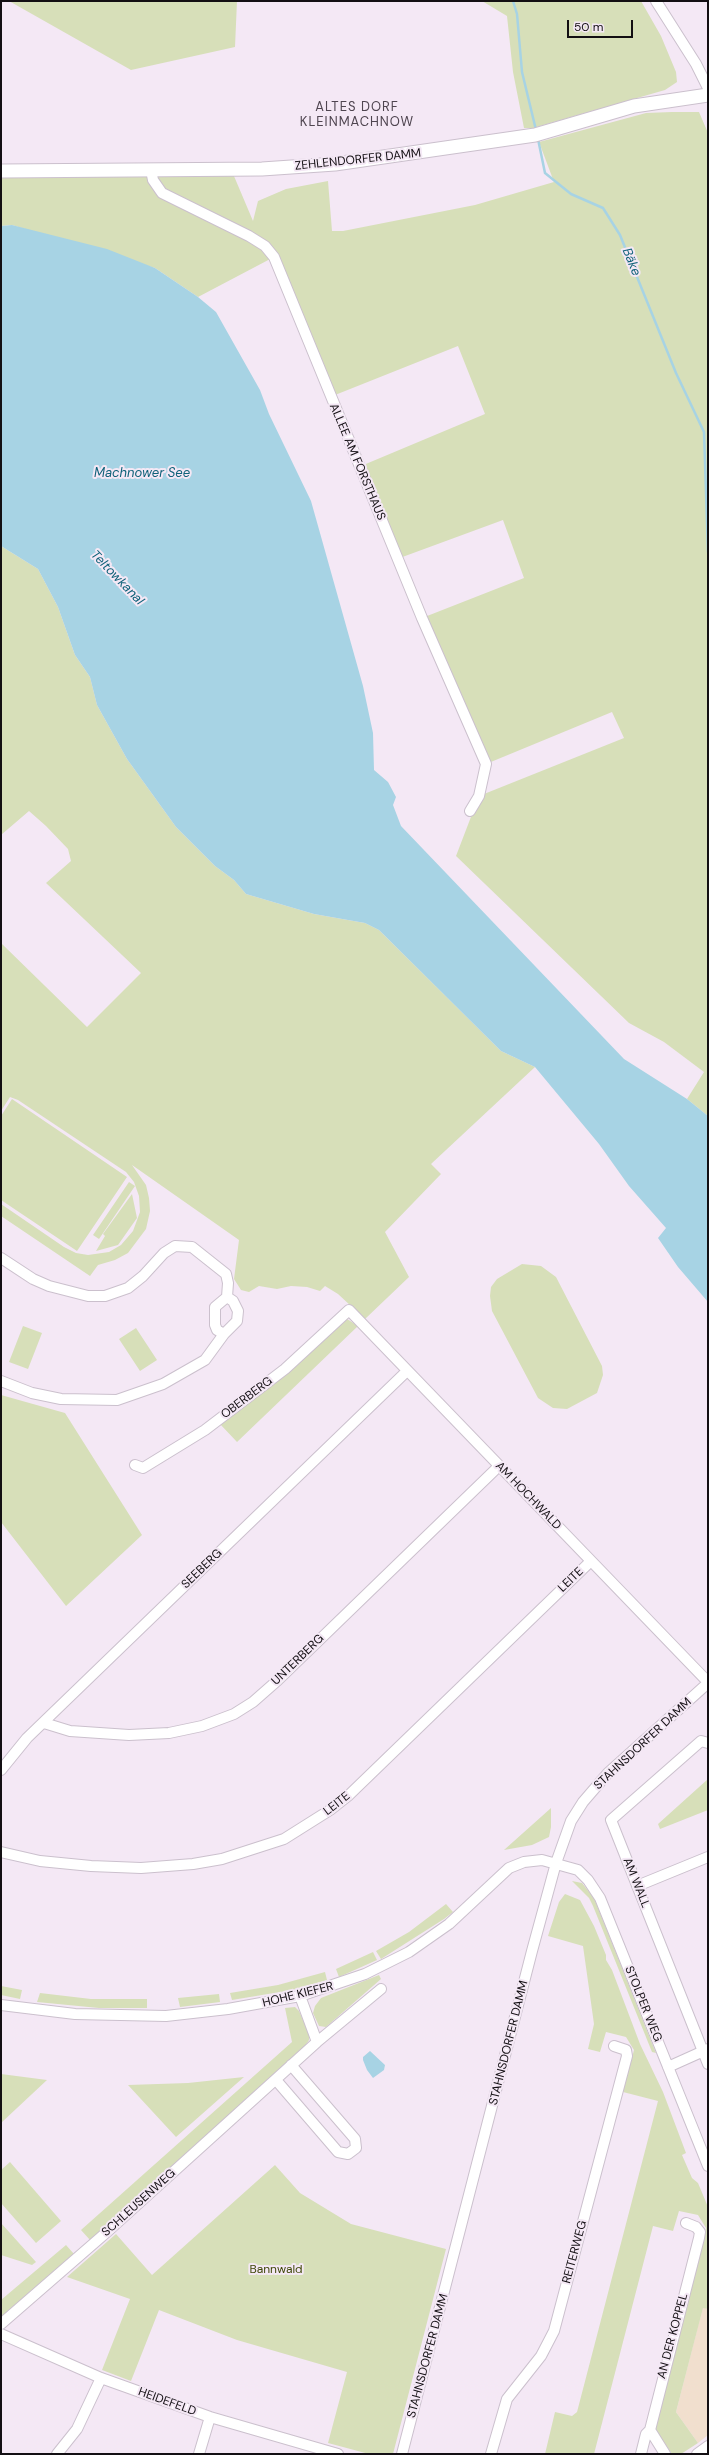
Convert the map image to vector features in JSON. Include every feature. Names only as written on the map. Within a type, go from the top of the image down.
[{"type":"main road","name":"ZEHLENDORFER DAMM","points":[[1,171],[262,169],[335,164],[535,135],[554,131],[634,106],[708,95]]},
{"type":"street","points":[[656,1],[692,58],[708,88]]},
{"type":"street","name":"ALLEE AM FORSTHAUS","points":[[151,170],[153,180],[162,193],[249,236],[265,246],[274,257],[419,612],[486,764],[479,796],[470,811]]},
{"type":"street","points":[[1,1258],[33,1279],[49,1286],[88,1296],[105,1296],[128,1288],[143,1276],[164,1253],[175,1246],[185,1245],[192,1247],[226,1274],[228,1283],[227,1297],[214,1307],[215,1325],[217,1330],[224,1334]]},
{"type":"street","points":[[1,1381],[32,1393],[61,1399],[117,1400],[151,1390],[196,1366],[213,1352],[224,1334],[237,1321],[238,1311],[232,1301],[227,1297]]},
{"type":"street","name":"AM HOCHWALD","points":[[348,1310],[708,1683]]},
{"type":"street","name":"OBERBERG","points":[[135,1465],[143,1468],[205,1430],[285,1369],[348,1310]]},
{"type":"street","name":"SEEBERG","points":[[1,1770],[19,1746],[407,1371]]},
{"type":"street","name":"UNTERBERG","points":[[44,1723],[70,1731],[129,1736],[169,1732],[202,1726],[234,1714],[253,1702],[278,1680],[499,1466]]},
{"type":"street","name":"LEITE","points":[[1,1852],[40,1861],[91,1866],[141,1868],[193,1864],[222,1859],[284,1839],[330,1810],[349,1795],[591,1561]]},
{"type":"street","name":"STAHNSDORFER DAMM","points":[[402,2454],[556,1863],[571,1821],[594,1789],[608,1773],[708,1683]]},
{"type":"street","name":"AM WALL","points":[[708,1743],[701,1741],[611,1820],[705,2050],[708,2064]]},
{"type":"street","points":[[637,1886],[708,1857]]},
{"type":"street","name":"HOHE KIEFER","points":[[1,2005],[75,2014],[166,2016],[228,2009],[300,1996],[365,1974],[409,1952],[449,1924],[499,1876],[519,1863],[537,1859],[556,1863]]},
{"type":"street","name":"STOLPER WEG","points":[[556,1863],[578,1870],[588,1880],[600,1898],[708,2166]]},
{"type":"street","points":[[300,1996],[317,2042],[381,1989]]},
{"type":"street","name":"SCHLEUSENWEG","points":[[1,2324],[108,2231],[317,2042]]},
{"type":"street","name":"REITERWEG","points":[[490,2454],[507,2399],[544,2351],[554,2331],[627,2056],[626,2050],[614,2046]]},
{"type":"street","points":[[668,2067],[705,2050]]},
{"type":"street","points":[[276,2080],[338,2152],[348,2154],[356,2148],[355,2139],[291,2065]]},
{"type":"street","name":"AN DER KOPPEL","points":[[650,2430],[699,2238],[700,2232],[696,2227],[686,2223]]},
{"type":"street","name":"HEIDEFELD","points":[[1,2334],[101,2378],[210,2417],[319,2452],[338,2454]]},
{"type":"street","points":[[57,2454],[77,2429],[101,2378]]},
{"type":"street","points":[[199,2454],[210,2417]]},
{"type":"street","points":[[641,2454],[646,2434],[650,2430],[665,2454]]},
{"type":"street","points":[[697,2454],[708,2446]]},
{"type":"shaded area","points":[[703,2307],[708,2309],[708,2435],[698,2443],[676,2412]]},
{"type":"green space","points":[[9,1],[237,1],[235,47],[131,70]]},
{"type":"green space","points":[[482,1],[641,1],[661,36],[676,72],[677,82],[665,90],[533,128],[524,128],[513,72],[507,16]]},
{"type":"green space","points":[[699,112],[708,133],[708,1116],[687,1099],[704,1072],[664,1042],[629,1023],[456,856],[479,796],[624,738],[612,712],[486,764],[422,618],[524,578],[503,520],[397,559],[361,466],[485,414],[458,346],[330,397],[274,257],[198,297],[155,268],[12,225],[1,226],[1,171],[231,169],[253,221],[258,201],[286,189],[328,181],[332,231],[343,231],[475,205],[554,182],[539,142],[646,113]]},
{"type":"green space","points":[[1,546],[38,569],[58,607],[75,655],[90,677],[97,705],[127,759],[176,827],[215,866],[234,880],[246,894],[314,914],[365,923],[379,930],[501,1051],[535,1067],[431,1164],[441,1174],[385,1232],[409,1277],[365,1319],[338,1294],[325,1286],[320,1291],[307,1287],[291,1286],[277,1289],[259,1286],[249,1292],[241,1290],[234,1279],[239,1240],[132,1165],[146,1185],[149,1198],[150,1211],[146,1229],[128,1253],[115,1260],[98,1265],[90,1276],[1,1216],[1,1204],[64,1247],[76,1253],[88,1255],[109,1252],[121,1245],[133,1231],[140,1212],[139,1196],[134,1182],[126,1172],[18,1100],[10,1097],[1,1111],[1,943],[87,1027],[141,973],[46,883],[71,861],[68,849],[46,826],[29,811],[1,835]]},
{"type":"green space","points":[[12,1099],[127,1177],[77,1251],[1,1200],[1,1116]]},
{"type":"green space","points":[[129,1182],[135,1186],[99,1239],[93,1235]]},
{"type":"green space","points":[[132,1194],[137,1218],[118,1245],[96,1251],[105,1236],[103,1234]]},
{"type":"green space","points":[[522,1264],[541,1266],[556,1277],[602,1366],[603,1375],[597,1393],[567,1409],[553,1408],[538,1398],[492,1311],[490,1296],[491,1287],[497,1279]]},
{"type":"green space","points":[[347,1319],[358,1326],[237,1442],[220,1424],[285,1375]]},
{"type":"green space","points":[[23,1326],[42,1333],[28,1369],[9,1362]]},
{"type":"green space","points":[[136,1328],[157,1360],[140,1371],[119,1339]]},
{"type":"green space","points":[[1,1395],[65,1413],[142,1535],[66,1606],[1,1522]]},
{"type":"green space","points":[[708,1779],[708,1810],[660,1829],[658,1824]]},
{"type":"green space","points":[[551,1808],[551,1827],[549,1837],[532,1845],[504,1850]]},
{"type":"green space","points":[[572,1881],[582,1883],[594,1898],[656,2053],[652,2052],[593,1906],[589,1898]]},
{"type":"green space","points":[[565,1894],[580,1900],[594,1926],[640,2044],[663,2092],[686,2153],[682,2155],[692,2178],[698,2183],[708,2207],[708,2309],[703,2308],[676,2412],[698,2443],[681,2454],[672,2454],[655,2429],[706,2228],[698,2215],[679,2211],[673,2231],[653,2226],[594,2454],[545,2454],[555,2412],[572,2416],[577,2412],[658,2101],[623,2092],[634,2050],[626,2037],[606,2032],[600,2052],[588,2049],[594,2024],[583,1946],[548,1936],[559,1902]]},
{"type":"green space","points":[[446,1904],[453,1912],[381,1959],[376,1951],[409,1932]]},
{"type":"green space","points":[[373,1952],[377,1960],[339,1977],[336,1969]]},
{"type":"green space","points":[[325,1972],[327,1980],[292,1990],[232,2000],[230,1993],[278,1985]]},
{"type":"green space","points":[[379,1975],[381,1979],[326,2027],[319,2026],[313,2013],[315,2006],[321,1998]]},
{"type":"green space","points":[[1,1986],[22,1990],[20,1999],[1,1995]]},
{"type":"green space","points":[[40,1993],[91,1999],[147,1999],[147,2008],[99,2008],[37,2002]]},
{"type":"green space","points":[[219,1994],[220,2002],[180,2007],[178,1998]]},
{"type":"green space","points":[[295,2007],[299,2011],[309,2034],[309,2040],[302,2051],[90,2240],[81,2230],[292,2042],[285,2008]]},
{"type":"green space","points":[[1,2074],[47,2080],[1,2123]]},
{"type":"green space","points":[[244,2077],[176,2137],[128,2085],[188,2083]]},
{"type":"green space","points":[[10,2162],[61,2221],[36,2243],[1,2203],[1,2170]]},
{"type":"green space","name":"Bannwald","points":[[275,2165],[300,2193],[351,2224],[446,2249],[393,2454],[369,2454],[328,2443],[347,2372],[237,2340],[159,2310],[131,2381],[102,2370],[130,2299],[67,2277],[116,2234],[152,2275]]},
{"type":"green space","points":[[1,2223],[36,2262],[32,2265],[1,2255]]},
{"type":"green space","points":[[66,2245],[74,2254],[1,2317],[1,2300]]},
{"type":"water","name":"Machnower See","points":[[12,225],[107,249],[155,268],[198,297],[216,312],[260,390],[269,414],[311,501],[363,686],[373,733],[374,770],[388,782],[396,797],[393,805],[401,826],[624,1059],[687,1099],[708,1116],[708,1302],[678,1267],[658,1238],[666,1228],[629,1186],[599,1144],[535,1067],[501,1051],[379,930],[365,923],[314,914],[246,894],[234,880],[215,866],[176,827],[127,759],[97,705],[90,677],[75,655],[58,607],[38,569],[1,546],[1,226]]},
{"type":"water","points":[[370,2051],[385,2065],[384,2070],[373,2078],[367,2070],[363,2060],[363,2057]]},
{"type":"waterway","name":"Bäke","points":[[513,1],[517,14],[522,72],[536,130]]},
{"type":"waterway","name":"Bäke","points":[[538,139],[545,173],[571,194],[603,208],[620,235],[676,373],[704,432],[708,552]]},
{"type":"district","name":"ALTES DORF KLEINMACHNOW","points":[[357,116]]},
{"type":"water label","name":"Teltowkanal","points":[[117,578]]}]
